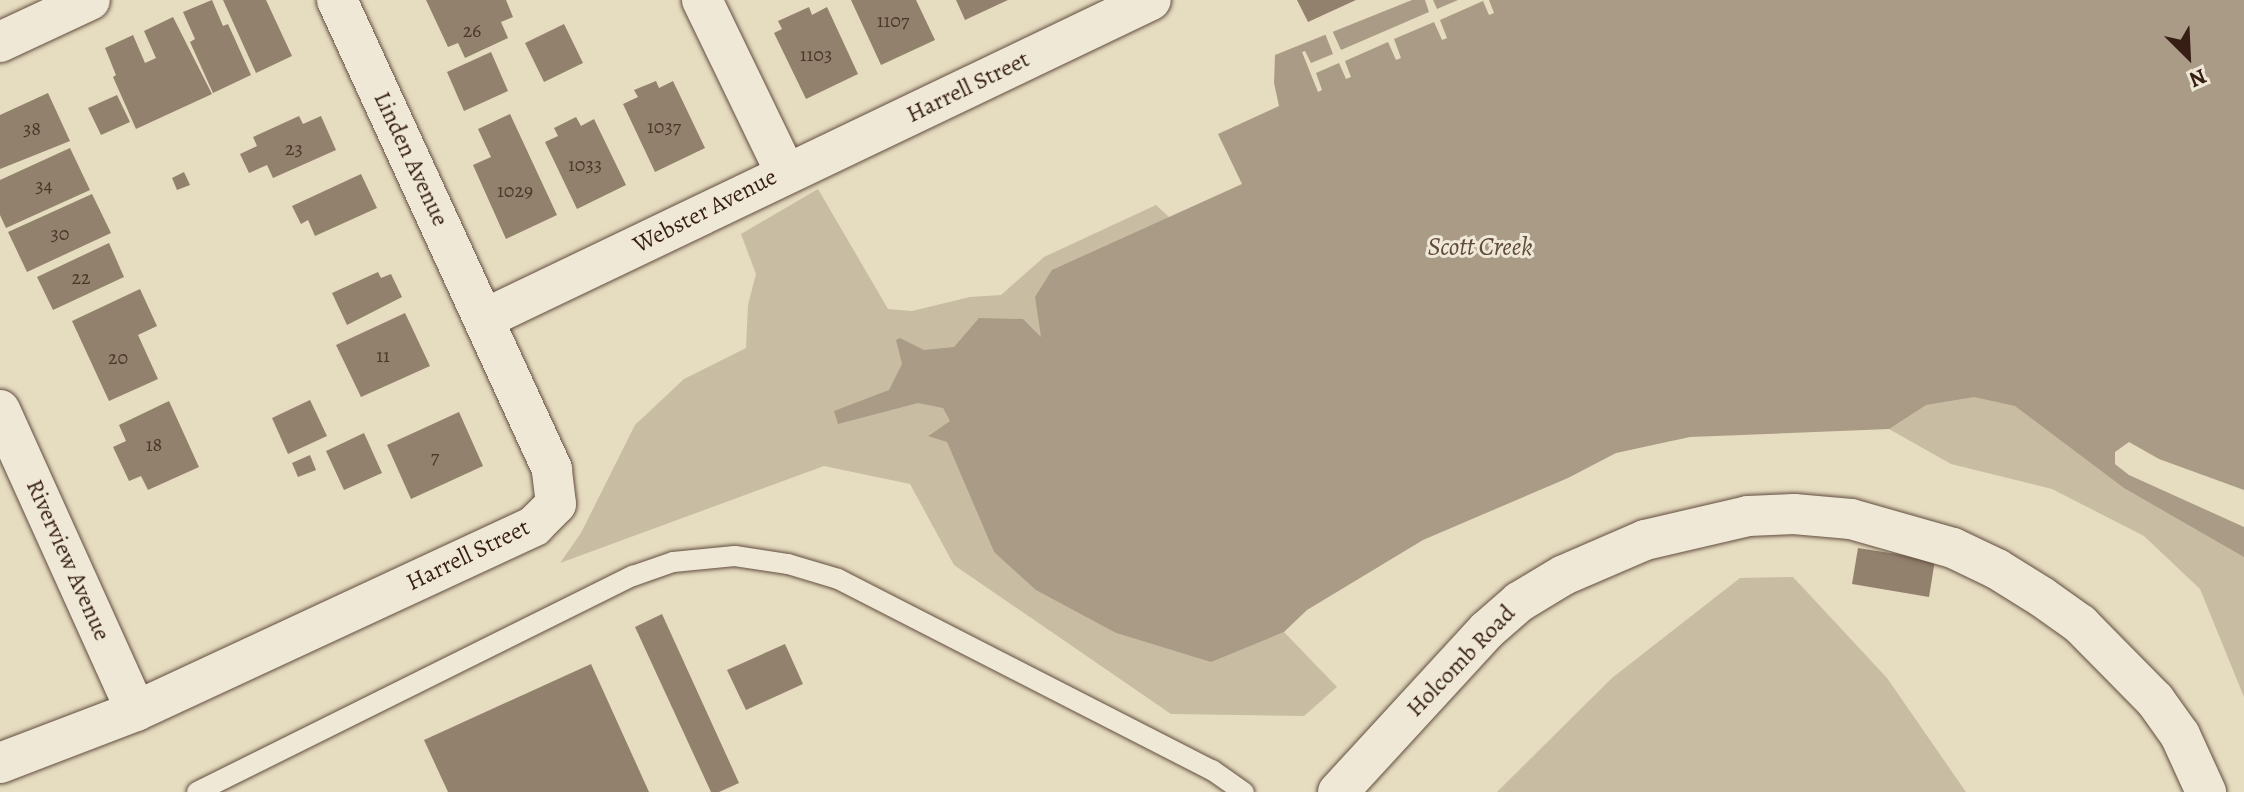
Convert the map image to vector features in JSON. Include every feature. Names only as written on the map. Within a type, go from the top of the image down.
[{"type":"street","points":[[0,42],[90,0]]},
{"type":"street","name":"Linden Avenue","points":[[337,0],[484,319]]},
{"type":"street","name":"Webster Avenue","points":[[484,319],[786,174],[702,0]]},
{"type":"street","name":"Harrell Street","points":[[786,174],[1151,0]]},
{"type":"street","name":"Harrell Street","points":[[136,711],[534,526],[556,504],[552,469],[484,319]]},
{"type":"street","name":"Riverview Avenue","points":[[0,410],[136,711]]},
{"type":"street","name":"Holcomb Road","points":[[1338,792],[1487,630],[1519,602],[1564,575],[1645,540],[1748,516],[1794,514],[1851,519],[1940,544],[1997,569],[2042,597],[2080,624],[2155,700],[2180,735],[2206,792]]},
{"type":"street","points":[[0,763],[136,711]]},
{"type":"lane","points":[[197,792],[633,576],[673,562],[735,556],[788,564],[838,579],[1212,770],[1244,792]]},
{"type":"shaded area","points":[[818,189],[888,309],[912,311],[970,297],[1001,295],[1044,257],[1156,205],[1169,217],[1043,298],[1042,338],[943,408],[951,421],[929,435],[947,441],[994,552],[1116,633],[1210,661],[1284,632],[1337,687],[1304,716],[1171,714],[954,565],[910,484],[824,466],[560,563],[581,533],[635,425],[684,379],[746,348],[748,305],[756,274],[741,234]]},
{"type":"shaded area","points":[[1949,368],[2244,527],[2244,697],[2200,589],[2144,536],[2052,489],[1951,464],[1889,429],[1890,408]]},
{"type":"shaded area","points":[[1793,577],[1887,678],[1966,792],[1497,792],[1612,678],[1740,578]]},
{"type":"water","name":"Scott Creek","points":[[1412,0],[2244,0],[2244,557],[2124,488],[2015,406],[1974,397],[1926,405],[1889,429],[1690,437],[1616,453],[1568,478],[1423,540],[1307,610],[1284,632],[1211,662],[1116,633],[1036,590],[994,552],[947,442],[928,436],[950,421],[943,408],[918,403],[838,424],[834,411],[889,390],[902,364],[896,340],[900,338],[924,350],[954,347],[979,318],[1023,319],[1041,337],[1035,297],[1052,270],[1242,184],[1218,134],[1279,106],[1274,83],[1275,55]]},
{"type":"pier","points":[[1425,0],[1433,0],[1437,9],[1458,0],[1489,0],[1494,13],[1489,15],[1483,1],[1440,20],[1447,38],[1442,40],[1434,22],[1394,39],[1401,58],[1396,60],[1388,42],[1345,61],[1351,77],[1346,79],[1339,63],[1316,73],[1322,90],[1318,92],[1302,52],[1305,51],[1311,63],[1333,54],[1324,31],[1331,28],[1341,50],[1429,12]]},
{"type":"pier","points":[[2129,442],[2159,459],[2244,490],[2244,527],[2129,475],[2115,464],[2115,452]]},
{"type":"building","points":[[212,0],[223,26],[228,24],[251,75],[213,93],[190,42],[195,39],[183,12]]},
{"type":"building","points":[[223,0],[266,0],[292,56],[256,73]]},
{"type":"building","points":[[426,0],[506,0],[513,17],[501,22],[508,38],[465,58],[458,43],[448,47]]},
{"type":"building","points":[[851,0],[916,0],[935,40],[881,65]]},
{"type":"building","points":[[956,0],[1008,0],[965,20]]},
{"type":"building","points":[[1297,0],[1356,0],[1308,22]]},
{"type":"building","points":[[809,7],[812,15],[827,7],[858,74],[806,99],[774,33],[782,29],[778,21]]},
{"type":"building","points":[[173,17],[212,94],[136,129],[113,77],[116,75],[105,48],[133,35],[145,63],[156,58],[144,31]]},
{"type":"building","points":[[564,24],[583,63],[544,82],[525,43]]},
{"type":"building","points":[[491,52],[508,91],[464,111],[447,72]]},
{"type":"building","points":[[656,81],[659,88],[673,81],[705,148],[655,172],[623,104],[638,97],[634,90]]},
{"type":"building","points":[[48,93],[70,141],[0,169],[0,115]]},
{"type":"building","points":[[117,95],[130,122],[101,135],[88,108]]},
{"type":"building","points":[[510,114],[557,215],[506,239],[473,165],[491,157],[478,129]]},
{"type":"building","points":[[299,116],[303,124],[321,116],[336,150],[273,178],[267,165],[249,173],[240,154],[257,146],[253,137]]},
{"type":"building","points":[[576,117],[581,126],[594,119],[626,185],[577,209],[545,142],[558,136],[554,128]]},
{"type":"building","points":[[70,148],[90,190],[6,228],[0,215],[0,180]]},
{"type":"building","points":[[184,172],[190,185],[177,190],[172,178]]},
{"type":"building","points":[[361,174],[377,208],[315,236],[308,220],[301,224],[292,206]]},
{"type":"building","points":[[92,194],[111,233],[27,272],[8,232]]},
{"type":"building","points":[[109,243],[124,277],[53,310],[37,277]]},
{"type":"building","points":[[378,272],[381,278],[391,274],[402,297],[347,325],[332,293]]},
{"type":"building","points":[[140,289],[157,326],[138,335],[158,379],[109,401],[72,321]]},
{"type":"building","points":[[405,313],[430,366],[361,397],[336,345]]},
{"type":"building","points":[[310,400],[327,436],[288,454],[272,418]]},
{"type":"building","points":[[169,401],[199,467],[148,490],[141,476],[129,481],[113,447],[126,441],[119,425]]},
{"type":"building","points":[[459,412],[483,466],[411,499],[387,445]]},
{"type":"building","points":[[364,433],[382,473],[344,490],[326,451]]},
{"type":"building","points":[[310,455],[316,470],[298,477],[292,463]]},
{"type":"building","points":[[1858,548],[1935,560],[1929,597],[1852,584]]},
{"type":"building","points":[[662,614],[739,783],[719,792],[711,792],[635,627]]},
{"type":"building","points":[[785,644],[803,684],[746,710],[727,670]]},
{"type":"building","points":[[591,664],[649,792],[448,792],[424,740]]}]
